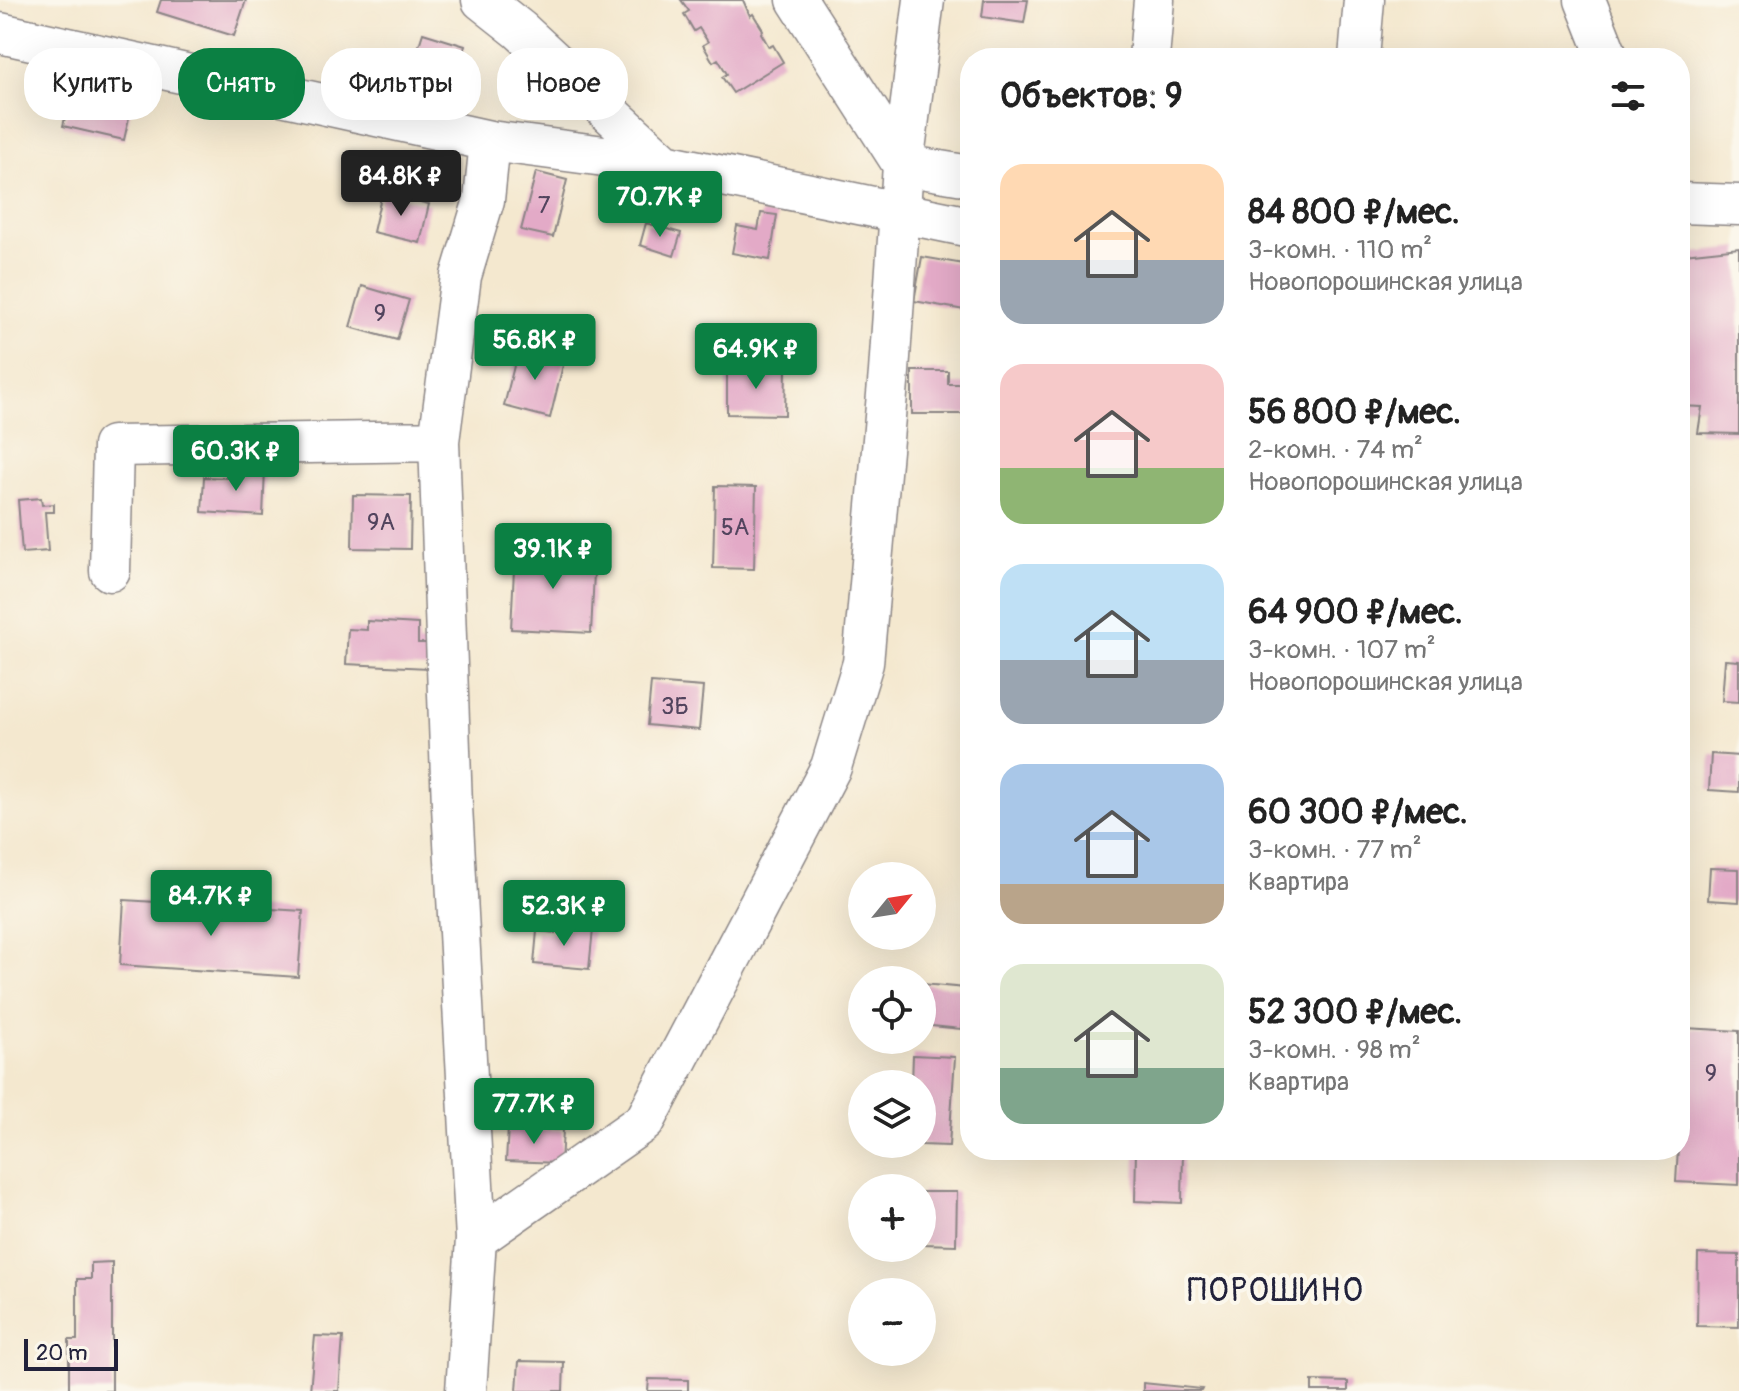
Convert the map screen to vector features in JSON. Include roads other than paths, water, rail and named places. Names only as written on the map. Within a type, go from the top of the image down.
[{"type":"street","points":[[482,0],[520,30],[665,164]]},
{"type":"street","points":[[797,0],[903,165],[960,174]]},
{"type":"street","points":[[476,1239],[645,1121],[831,767],[863,663],[903,165],[924,0]]},
{"type":"street","points":[[1150,48],[1154,0]]},
{"type":"street","points":[[1360,48],[1364,0]]},
{"type":"street","points":[[1585,0],[1604,48]]},
{"type":"street","points":[[0,33],[490,141],[665,164],[960,225]]},
{"type":"street","points":[[466,1391],[476,1239],[452,806],[439,441],[461,276],[484,200],[490,141]]},
{"type":"street","points":[[1690,203],[1739,205]]},
{"type":"street","points":[[110,571],[113,446],[439,441]]},
{"type":"district","name":"ПОРОШИНО","points":[[1276,1291]]}]
